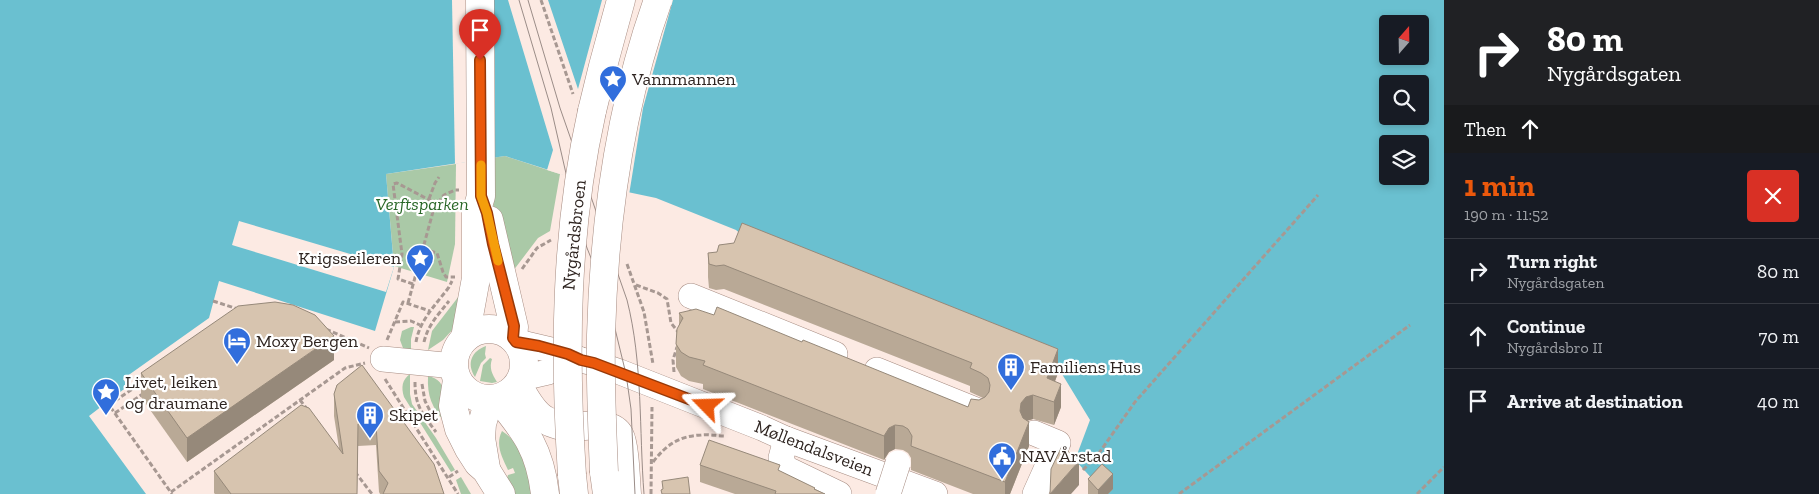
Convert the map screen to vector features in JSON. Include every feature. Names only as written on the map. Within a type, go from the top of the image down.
[{"type":"main road","points":[[480,0],[481,160],[470,193],[476,213],[476,278],[465,338],[455,354],[453,406],[459,428],[469,449],[502,494]]},
{"type":"main road","name":"Nygårdsbroen","points":[[573,485],[567,401],[568,287],[578,189],[588,128],[598,84],[622,0]]},
{"type":"main road","name":"Nygårdsbroen","points":[[606,483],[601,337],[603,286],[611,194],[621,137],[636,75],[658,0]]},
{"type":"main road","points":[[470,193],[487,213],[514,326],[515,340],[524,359],[507,390],[482,424],[481,438],[486,470]]},
{"type":"main road","points":[[465,338],[485,329],[500,330],[515,340]]},
{"type":"main road","points":[[455,373],[462,388],[470,395],[479,399],[507,390]]},
{"type":"main road","points":[[507,390],[536,413],[551,422],[567,427],[591,425],[609,427],[617,432],[622,441],[627,494]]},
{"type":"main road","points":[[507,390],[527,436],[535,449],[541,466],[545,494]]},
{"type":"main road","points":[[541,466],[552,442],[567,427]]},
{"type":"street","points":[[691,296],[976,410]]},
{"type":"street","name":"Møllendalsveien","points":[[515,340],[568,354],[620,372],[786,439],[935,494]]},
{"type":"street","points":[[382,356],[455,373]]},
{"type":"street","points":[[507,390],[581,360]]},
{"type":"street","points":[[1034,433],[1058,443],[1035,494]]},
{"type":"street","points":[[786,439],[781,458],[786,468],[839,494]]},
{"type":"street","points":[[888,494],[898,464]]},
{"type":"path","points":[[429,199],[434,183],[440,177]]},
{"type":"path","points":[[413,284],[398,279],[402,254],[393,184],[397,183],[437,204]]},
{"type":"path","points":[[408,304],[430,217],[437,204],[449,192],[470,193]]},
{"type":"path","points":[[1084,470],[1135,402],[1318,195]]},
{"type":"path","points":[[520,272],[537,248],[553,239]]},
{"type":"path","points":[[422,250],[437,253],[446,277],[458,278]]},
{"type":"path","points":[[626,261],[644,312],[654,369]]},
{"type":"path","points":[[636,285],[658,293],[667,299],[671,322],[681,336]]},
{"type":"path","points":[[213,301],[244,311],[236,316]]},
{"type":"path","points":[[415,348],[420,325],[438,301]]},
{"type":"path","points":[[430,310],[403,302],[382,356],[380,369],[458,494]]},
{"type":"path","points":[[395,322],[411,321],[420,325]]},
{"type":"path","points":[[1179,494],[1410,325]]},
{"type":"path","points":[[323,328],[340,334],[382,356]]},
{"type":"path","points":[[674,377],[674,352],[681,342]]},
{"type":"path","points":[[146,379],[109,404],[172,493],[345,368],[382,356]]},
{"type":"path","points":[[115,413],[144,392]]},
{"type":"path","points":[[651,494],[653,462],[652,398]]},
{"type":"path","points":[[300,400],[312,416]]},
{"type":"path","points":[[653,462],[664,448],[687,437],[701,435],[727,436]]},
{"type":"path","points":[[1417,494],[1444,467]]},
{"type":"path","points":[[354,470],[372,494]]},
{"type":"path","points":[[449,478],[459,471]]},
{"type":"green space","points":[[505,156],[560,174],[550,231],[538,238],[513,271],[494,220],[491,158]]},
{"type":"green space","name":"Verftsparken","points":[[456,164],[455,244],[447,282],[394,266],[386,174]]},
{"type":"green space","points":[[459,296],[456,326],[443,340],[428,350],[432,331]]},
{"type":"green space","points":[[414,327],[411,339],[411,352],[403,348],[400,340],[402,331]]},
{"type":"green space","points":[[486,346],[486,358],[481,363],[475,377],[471,367],[472,358],[477,351]]},
{"type":"green space","points":[[490,358],[492,359],[492,371],[497,382],[480,381],[483,365]]},
{"type":"green space","points":[[410,374],[412,404],[436,438],[455,470],[451,472],[404,397],[403,384]]},
{"type":"green space","points":[[428,376],[440,382],[443,388],[445,422],[431,401],[428,390]]},
{"type":"green space","points":[[502,431],[515,443],[520,451],[532,494],[512,494],[506,481],[508,475],[515,473],[513,468],[508,470],[500,451],[499,441]]},
{"type":"green space","points":[[461,477],[471,494],[461,494],[456,480]]},
{"type":"water","points":[[0,0],[1444,0],[1444,494],[1106,494],[1075,460],[1090,420],[1062,374],[750,249],[750,242],[736,230],[656,198],[599,186],[505,156],[386,174],[394,267],[375,331],[219,281],[209,318],[123,379],[128,386],[89,416],[146,494],[0,494]]},
{"type":"pier","points":[[452,0],[488,0],[491,158],[455,164]]},
{"type":"pier","points":[[508,0],[548,0],[578,89],[602,0],[673,0],[643,108],[629,195],[598,189],[547,170],[553,150]]},
{"type":"pier","points":[[239,221],[394,267],[386,292],[232,245]]},
{"type":"building","points":[[742,223],[1058,349],[1047,378],[1061,384],[1054,402],[1033,395],[1026,397],[1021,403],[1020,411],[1023,418],[1029,422],[1005,482],[911,446],[912,436],[908,429],[903,426],[895,425],[889,428],[884,436],[703,365],[705,361],[689,357],[681,352],[676,344],[677,329],[683,318],[679,313],[696,309],[714,315],[717,307],[968,407],[971,399],[979,400],[989,392],[988,378],[970,368],[972,363],[724,265],[716,266],[709,264],[708,253],[717,252],[719,245],[734,243]]},
{"type":"building","points":[[275,302],[293,305],[315,315],[334,336],[187,438],[141,373],[238,306]]},
{"type":"building","points":[[362,365],[434,464],[444,494],[383,494],[388,483],[379,471],[376,424],[358,424],[357,494],[231,494],[214,471],[301,405],[309,408],[343,454],[334,394],[337,385]]},
{"type":"building","points":[[709,440],[780,465],[778,470],[825,494],[775,494],[776,491],[700,465]]},
{"type":"building","points":[[1062,446],[1079,461],[1050,494],[1051,469]]},
{"type":"building","points":[[1102,464],[1113,474],[1098,490],[1088,479]]},
{"type":"building","points":[[688,477],[690,494],[662,494],[662,481]]},
{"type":"tram line","points":[[519,0],[551,108],[573,204],[587,248],[608,300],[626,374],[631,409],[635,494]]},
{"type":"tram line","points":[[528,0],[560,108],[627,300],[636,348],[644,494]]},
{"type":"slow traffic","points":[[481,165],[481,196],[487,213],[498,261]]},
{"type":"place","name":"Vannmannen","points":[[613,103]]},
{"type":"place","name":"Krigsseileren","points":[[420,282]]},
{"type":"place","name":"Moxy Bergen","points":[[237,365]]},
{"type":"place","name":"Familiens Hus","points":[[1011,391]]},
{"type":"place","name":"Livet, leiken og draumane","points":[[106,416]]},
{"type":"place","name":"Skipet","points":[[370,439]]},
{"type":"place","name":"NAV Årstad","points":[[1002,480]]},
{"type":"route","points":[[480,60],[481,196],[487,213],[514,326],[513,338],[516,342],[568,354],[620,372],[707,406]]}]
